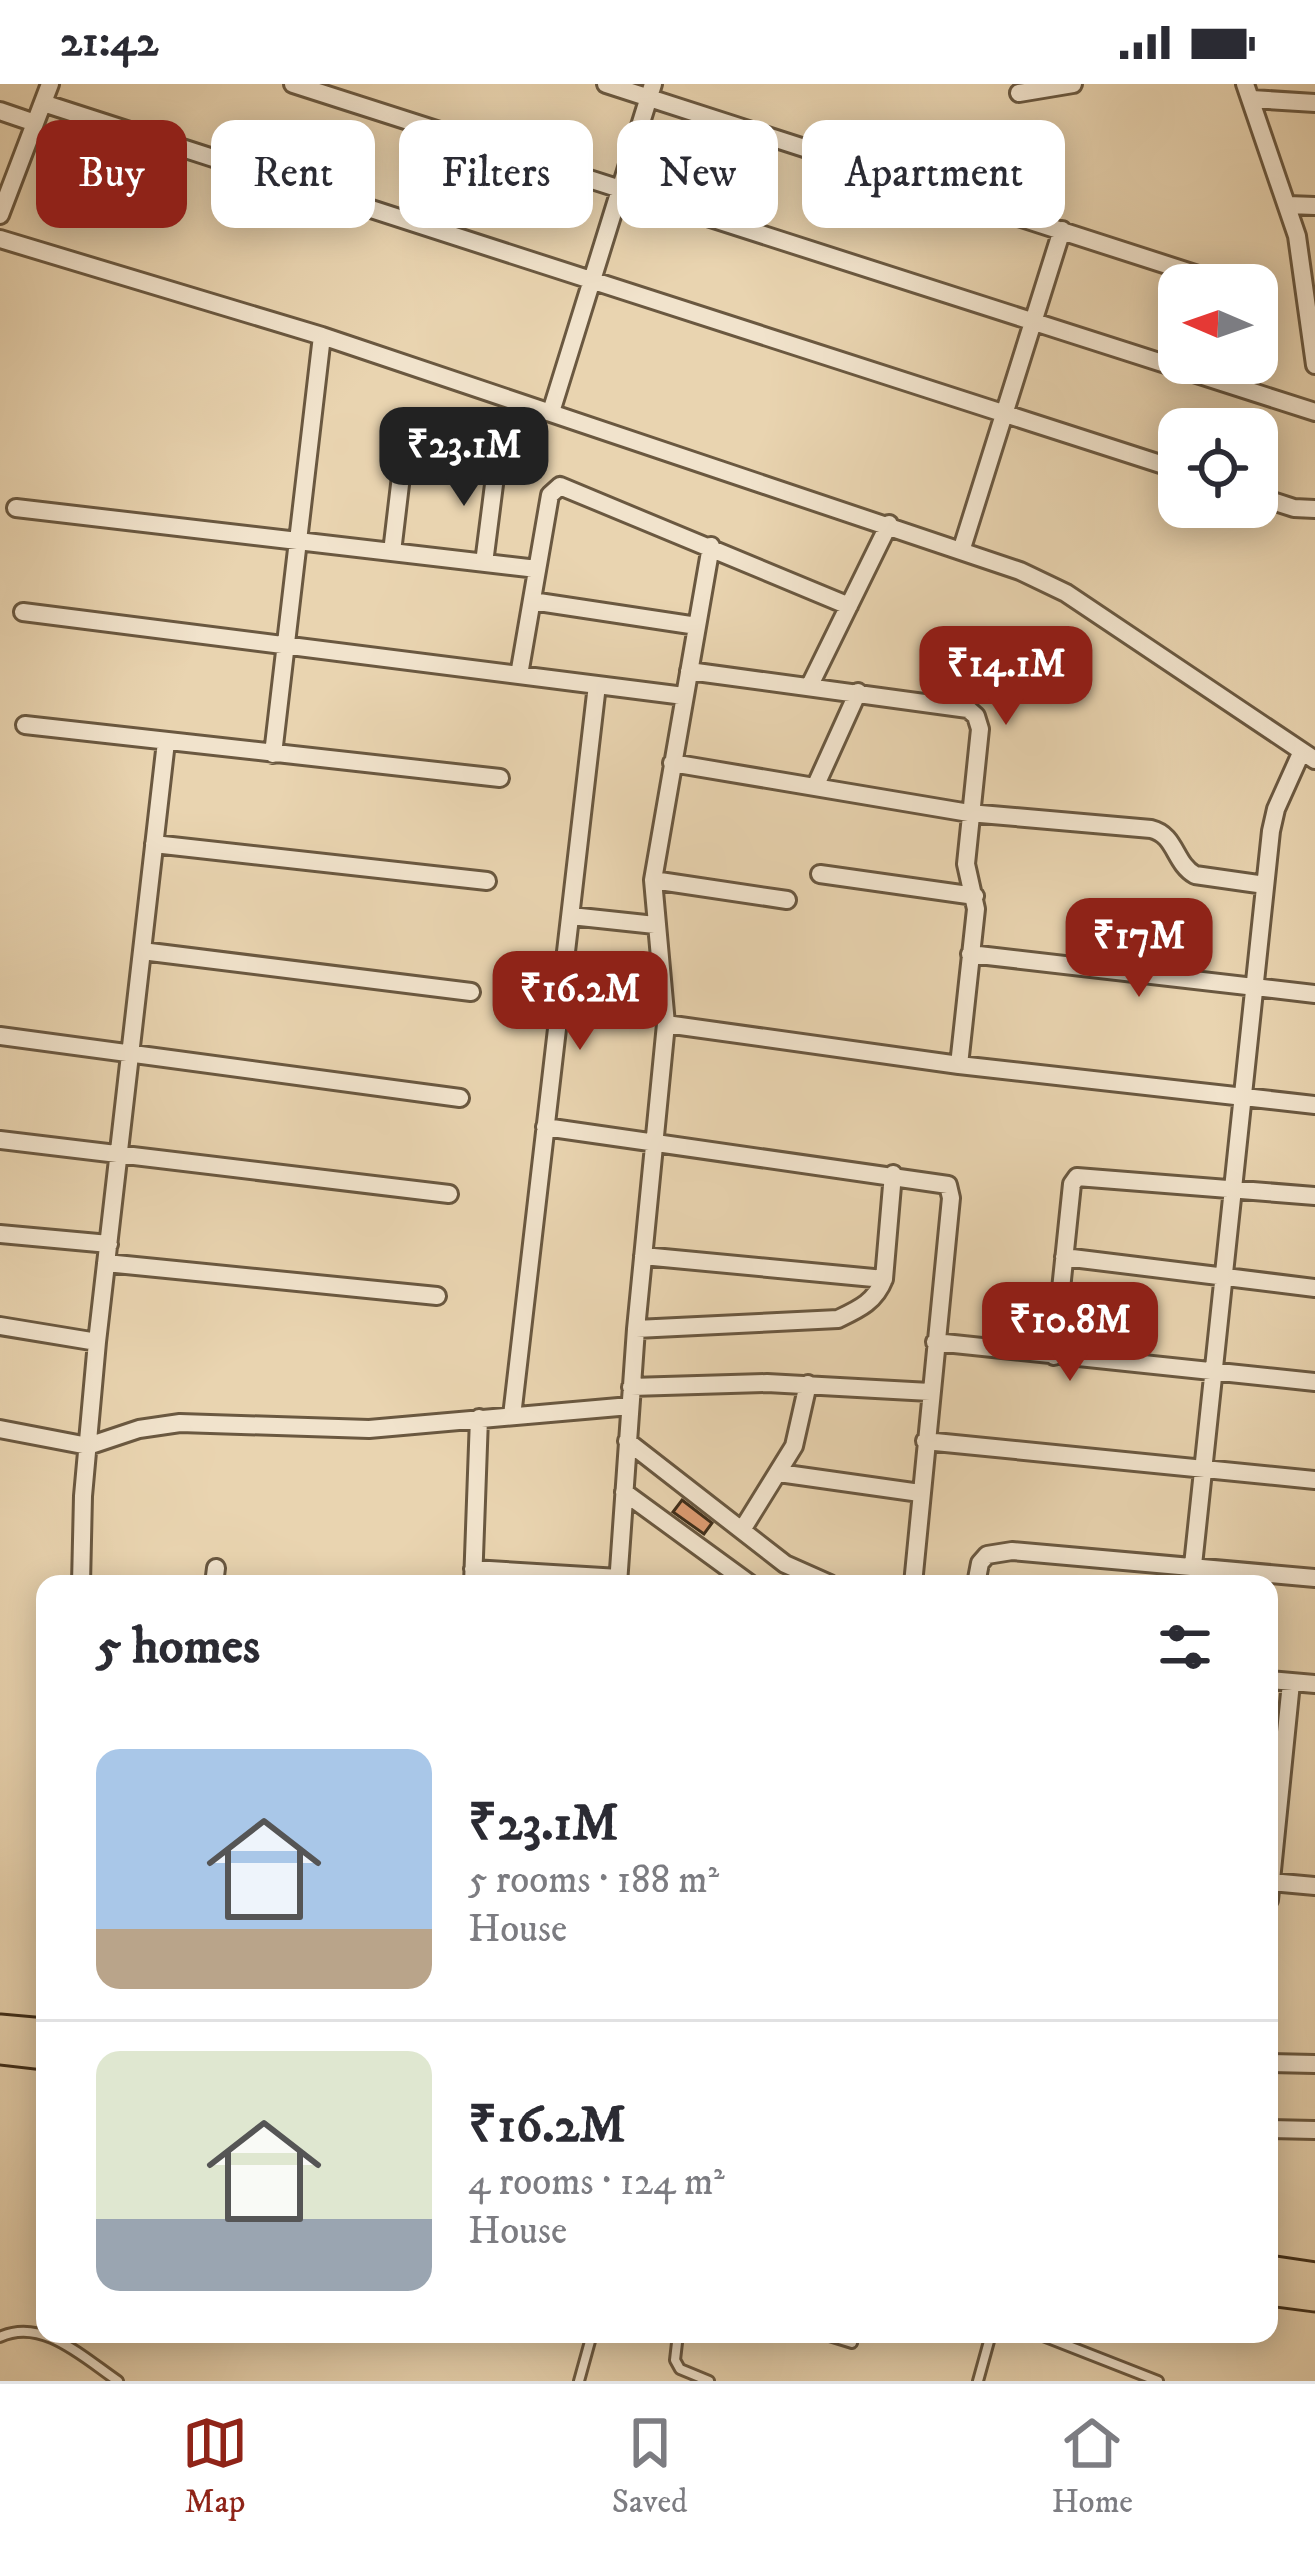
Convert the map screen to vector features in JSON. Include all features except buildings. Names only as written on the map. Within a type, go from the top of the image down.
[{"type":"main road","points":[[0,2029],[36,2032]]},
{"type":"main road","points":[[0,2050],[36,2054]]},
{"type":"main road","points":[[1278,2271],[1315,2277]]},
{"type":"main road","points":[[1278,2291],[1315,2297]]},
{"type":"street","points":[[0,214],[50,84]]},
{"type":"street","points":[[292,84],[617,187]]},
{"type":"street","points":[[605,84],[651,91],[1165,264]]},
{"type":"street","points":[[1019,93],[1073,84]]},
{"type":"street","points":[[642,120],[651,91]]},
{"type":"street","points":[[1315,103],[1248,92],[1288,205],[1312,314],[1315,365]]},
{"type":"street","points":[[43,103],[1158,463]]},
{"type":"street","points":[[0,111],[34,124]]},
{"type":"street","points":[[551,412],[617,201]]},
{"type":"street","points":[[1288,205],[1315,206]]},
{"type":"street","points":[[746,228],[1315,412]]},
{"type":"street","points":[[962,548],[1062,230]]},
{"type":"street","points":[[0,239],[322,336],[962,548],[1066,593],[1308,756],[1273,819],[1191,1575]]},
{"type":"street","points":[[273,754],[322,336]]},
{"type":"street","points":[[392,552],[406,434]]},
{"type":"street","points":[[484,563],[496,461]]},
{"type":"street","points":[[519,675],[550,495],[560,486],[849,606]]},
{"type":"street","points":[[1278,503],[1315,509]]},
{"type":"street","points":[[16,508],[537,569]]},
{"type":"street","points":[[810,685],[890,524]]},
{"type":"street","points":[[618,1575],[630,1396],[666,1024],[653,880],[711,546]]},
{"type":"street","points":[[532,601],[697,626]]},
{"type":"street","points":[[23,612],[684,696]]},
{"type":"street","points":[[688,671],[858,692],[968,710],[976,716],[980,729],[967,875],[975,896],[958,1065]]},
{"type":"street","points":[[512,1416],[596,685]]},
{"type":"street","points":[[815,787],[858,692]]},
{"type":"street","points":[[26,725],[500,778]]},
{"type":"street","points":[[81,1575],[97,1342],[166,742]]},
{"type":"street","points":[[672,763],[969,813],[1151,829],[1167,836],[1186,871],[1265,885]]},
{"type":"street","points":[[154,844],[487,881]]},
{"type":"street","points":[[820,874],[975,896]]},
{"type":"street","points":[[653,880],[787,900]]},
{"type":"street","points":[[571,916],[655,925]]},
{"type":"street","points":[[142,951],[471,992]]},
{"type":"street","points":[[970,954],[1315,994]]},
{"type":"street","points":[[666,1024],[958,1065],[1315,1105]]},
{"type":"street","points":[[0,1036],[460,1099]]},
{"type":"street","points":[[545,1126],[945,1182],[950,1190],[915,1575]]},
{"type":"street","points":[[0,1140],[448,1194]]},
{"type":"street","points":[[636,1329],[838,1319],[863,1308],[878,1294],[884,1279],[893,1174]]},
{"type":"street","points":[[1054,1356],[1072,1184],[1077,1177],[1315,1196]]},
{"type":"street","points":[[0,1234],[109,1244]]},
{"type":"street","points":[[643,1256],[884,1279]]},
{"type":"street","points":[[1064,1257],[1315,1288]]},
{"type":"street","points":[[106,1263],[437,1296]]},
{"type":"street","points":[[0,1326],[97,1342]]},
{"type":"street","points":[[934,1342],[1315,1382]]},
{"type":"street","points":[[0,1429],[88,1446],[139,1429],[180,1423],[369,1430],[512,1416],[630,1396],[808,1384],[930,1392]]},
{"type":"street","points":[[742,1530],[779,1473],[801,1427],[808,1384]]},
{"type":"street","points":[[473,1575],[479,1418]]},
{"type":"street","points":[[628,1441],[785,1564],[810,1575]]},
{"type":"street","points":[[925,1441],[1315,1480]]},
{"type":"street","points":[[779,1473],[920,1493]]},
{"type":"street","points":[[624,1492],[738,1575]]},
{"type":"street","points":[[978,1575],[987,1555],[998,1552],[1183,1575]]},
{"type":"street","points":[[1278,1577],[1315,1578]]},
{"type":"street","points":[[1278,1681],[1315,1684]]},
{"type":"street","points":[[1278,1812],[1291,1683]]},
{"type":"street","points":[[1278,1890],[1315,1886]]},
{"type":"street","points":[[1278,2063],[1315,2064]]},
{"type":"street","points":[[1278,2129],[1315,2130]]},
{"type":"lane","points":[[0,2337],[15,2330],[36,2333]]},
{"type":"lane","points":[[57,2343],[118,2381]]},
{"type":"lane","points":[[579,2381],[590,2343]]},
{"type":"lane","points":[[677,2343],[675,2360],[680,2369],[709,2381]]},
{"type":"lane","points":[[978,2381],[989,2343]]},
{"type":"lane","points":[[1061,2343],[1158,2381]]}]
